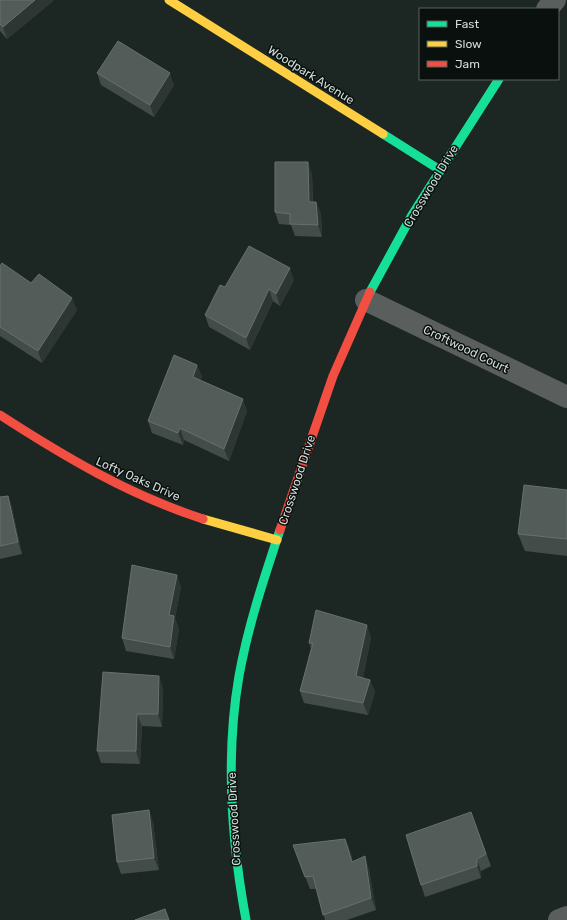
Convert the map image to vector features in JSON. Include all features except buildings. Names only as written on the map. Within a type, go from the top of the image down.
[{"type":"street","name":"Woodpark Avenue","points":[[169,0],[440,170]]},
{"type":"street","points":[[548,8],[555,0]]},
{"type":"street","name":"Crosswood Drive","points":[[246,920],[238,880],[231,812],[231,778],[235,708],[240,675],[256,608],[325,396],[366,300],[440,170],[498,80]]},
{"type":"street","name":"Croftwood Court","points":[[366,300],[567,397]]},
{"type":"street","name":"Lofty Oaks Drive","points":[[0,415],[58,453],[117,486],[158,503],[222,525],[277,540]]},
{"type":"street","points":[[559,920],[567,917]]},
{"type":"traffic: fast","points":[[370,292],[412,215],[498,80]]},
{"type":"traffic: fast","points":[[383,134],[440,170]]},
{"type":"traffic: fast","points":[[246,920],[234,829],[231,767],[232,737],[239,676],[247,639],[262,584],[280,530]]},
{"type":"traffic: slow","points":[[169,0],[383,134]]},
{"type":"traffic: slow","points":[[203,519],[277,540]]},
{"type":"traffic: jam","points":[[280,530],[333,376],[370,292]]},
{"type":"traffic: jam","points":[[0,415],[49,446],[123,487],[149,499],[203,519]]}]
